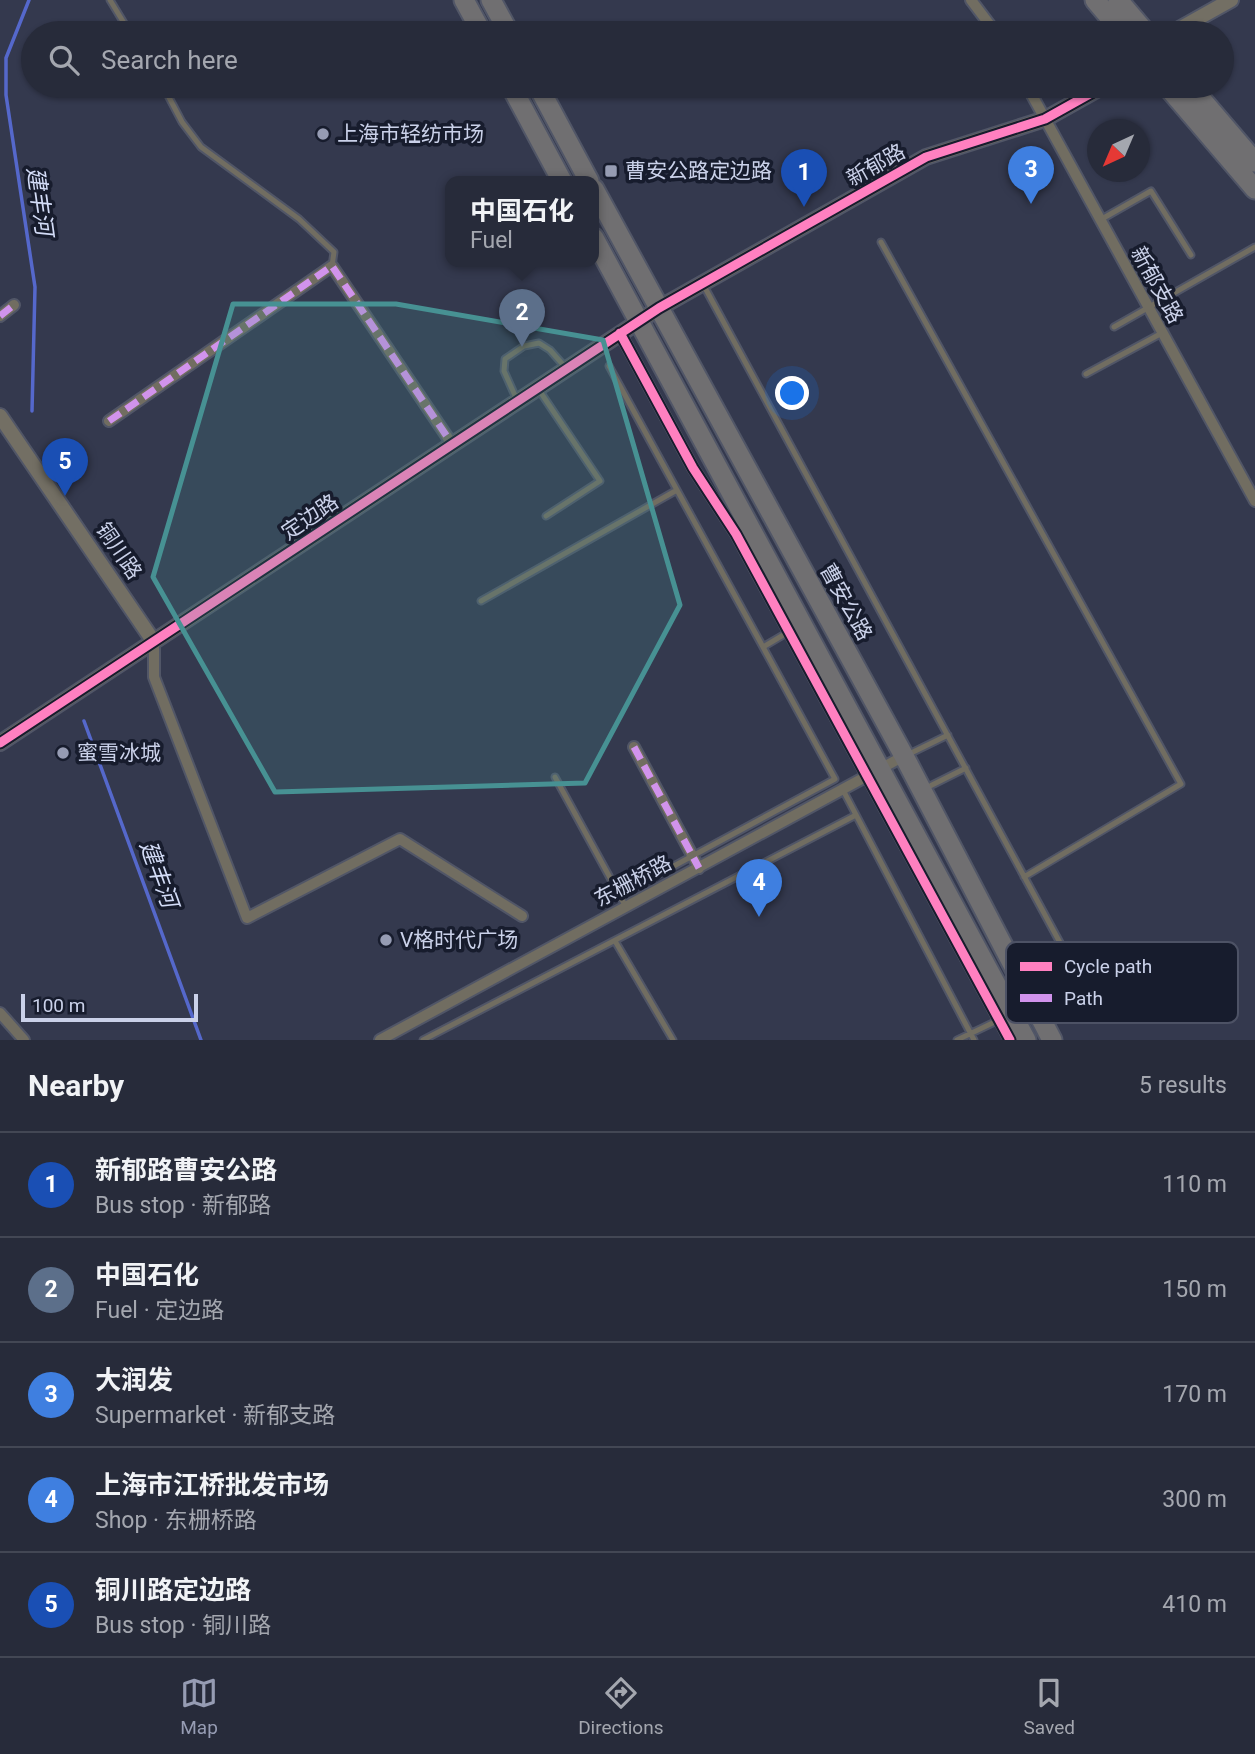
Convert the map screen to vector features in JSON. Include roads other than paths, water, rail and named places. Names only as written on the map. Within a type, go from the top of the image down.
[{"type":"highway","points":[[464,0],[475,21]]},
{"type":"highway","points":[[491,0],[502,21]]},
{"type":"highway","points":[[1095,0],[1113,21]]},
{"type":"highway","points":[[1118,0],[1136,21]]},
{"type":"highway","points":[[517,98],[559,176]]},
{"type":"highway","points":[[544,98],[586,176]]},
{"type":"highway","points":[[1177,98],[1255,189]]},
{"type":"highway","points":[[1200,98],[1255,162]]},
{"type":"highway","name":"曹安公路","points":[[599,198],[904,756],[1006,953]]},
{"type":"highway","points":[[599,247],[795,628],[1006,1017]]},
{"type":"highway","points":[[1011,1023],[1026,1040]]},
{"type":"highway","name":"曹安公路","points":[[1043,1023],[1052,1040]]},
{"type":"street","points":[[971,0],[987,21]]},
{"type":"street","points":[[1193,21],[1231,0]]},
{"type":"street","name":"新郁支路","points":[[1034,98],[1255,501]]},
{"type":"street","name":"新郁路","points":[[638,320],[926,157],[1045,119],[1083,98]]},
{"type":"street","points":[[109,421],[332,266],[452,444]]},
{"type":"street","points":[[0,316],[14,305]]},
{"type":"street","name":"定边路","points":[[0,743],[638,320]]},
{"type":"street","points":[[620,333],[693,468],[795,628]]},
{"type":"street","name":"铜川路","points":[[0,416],[154,642]]},
{"type":"street","points":[[154,642],[154,677],[247,918],[400,838],[522,916]]},
{"type":"street","points":[[634,747],[699,868]]},
{"type":"street","name":"东栅桥路","points":[[380,1040],[904,756]]},
{"type":"street","points":[[0,1013],[24,1040]]},
{"type":"lane","points":[[110,0],[123,21]]},
{"type":"lane","points":[[169,98],[182,122],[201,147],[299,219],[334,253],[332,266]]},
{"type":"lane","points":[[1100,220],[1151,191],[1191,255]]},
{"type":"lane","points":[[881,242],[1181,784],[1024,877]]},
{"type":"lane","points":[[1114,327],[1255,247]]},
{"type":"lane","points":[[702,283],[1060,942]]},
{"type":"lane","points":[[1086,374],[1162,333]]},
{"type":"lane","points":[[517,400],[504,371],[505,359],[539,343],[550,350],[566,368]]},
{"type":"lane","points":[[609,366],[835,779],[620,895]]},
{"type":"lane","points":[[537,387],[600,481],[547,516]]},
{"type":"lane","points":[[481,601],[677,490]]},
{"type":"lane","points":[[763,647],[795,628]]},
{"type":"lane","points":[[904,756],[948,735]]},
{"type":"lane","points":[[921,791],[966,768]]},
{"type":"lane","points":[[555,777],[626,907]]},
{"type":"lane","points":[[843,790],[974,1040]]},
{"type":"lane","points":[[423,1040],[856,814]]},
{"type":"lane","points":[[615,940],[673,1040]]},
{"type":"lane","points":[[957,1040],[1006,1017]]},
{"type":"waterway","name":"建丰河","points":[[29,0],[6,58],[6,95],[35,287],[32,411]]},
{"type":"waterway","name":"建丰河","points":[[84,721],[201,1040]]},
{"type":"place","name":"上海市轻纺市场","points":[[323,134]]},
{"type":"place","name":"曹安公路定边路","points":[[611,171]]},
{"type":"place","name":"大润发","points":[[1031,204]]},
{"type":"place","name":"新郁路曹安公路","points":[[804,207]]},
{"type":"place","name":"中国石化","points":[[522,347]]},
{"type":"place","name":"铜川路定边路","points":[[65,496]]},
{"type":"place","name":"蜜雪冰城","points":[[63,753]]},
{"type":"place","name":"上海市江桥批发市场","points":[[759,917]]},
{"type":"place","name":"V格时代广场","points":[[386,940]]}]
